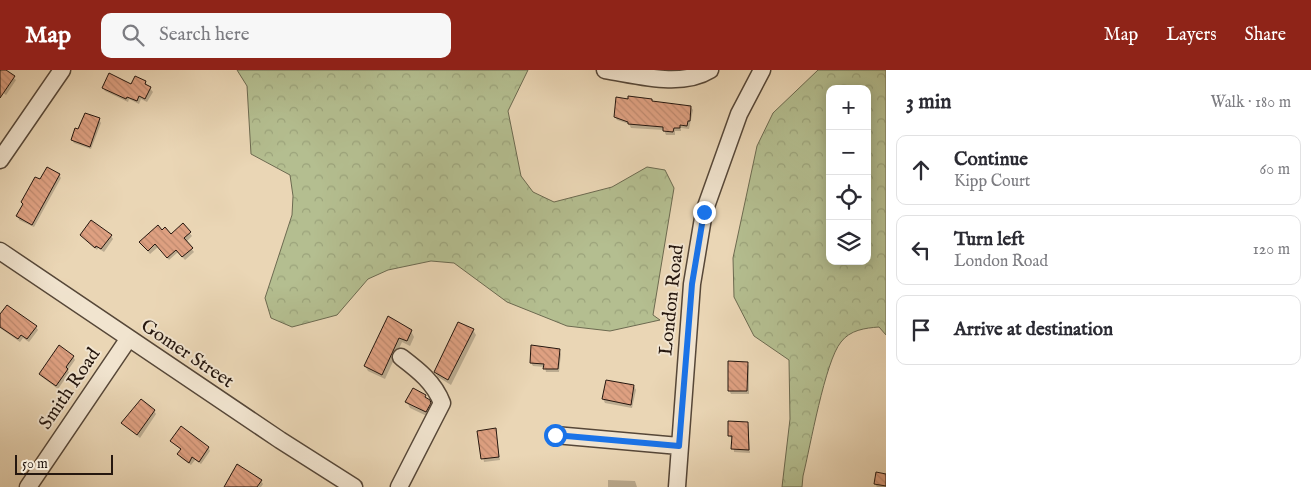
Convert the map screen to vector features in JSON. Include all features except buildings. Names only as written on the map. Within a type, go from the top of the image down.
[{"type":"street","points":[[0,160],[62,70]]},
{"type":"street","points":[[606,70],[662,78],[683,78],[704,74],[710,70]]},
{"type":"street","name":"London Road","points":[[677,487],[692,284],[704,212],[739,114],[762,70]]},
{"type":"street","name":"Gomer Street","points":[[0,251],[280,440],[354,487]]},
{"type":"street","name":"Smith Road","points":[[28,487],[129,338]]},
{"type":"street","points":[[399,487],[442,403],[438,393],[429,381],[400,357]]},
{"type":"street","points":[[555,435],[679,446]]},
{"type":"green space","points":[[237,70],[528,70],[508,111],[521,176],[533,192],[554,202],[612,187],[647,167],[665,170],[674,188],[653,315],[660,320],[610,331],[567,326],[507,302],[454,263],[431,261],[388,270],[368,279],[337,315],[292,327],[271,318],[265,298],[292,215],[293,196],[290,175],[251,154],[247,86]]},
{"type":"green space","points":[[818,70],[886,70],[886,335],[879,327],[858,330],[845,338],[835,352],[824,385],[802,487],[782,487],[790,419],[789,360],[754,336],[734,297],[733,258],[757,146],[773,113]]},
{"type":"route","points":[[555,435],[679,446],[692,284],[704,212]]}]
